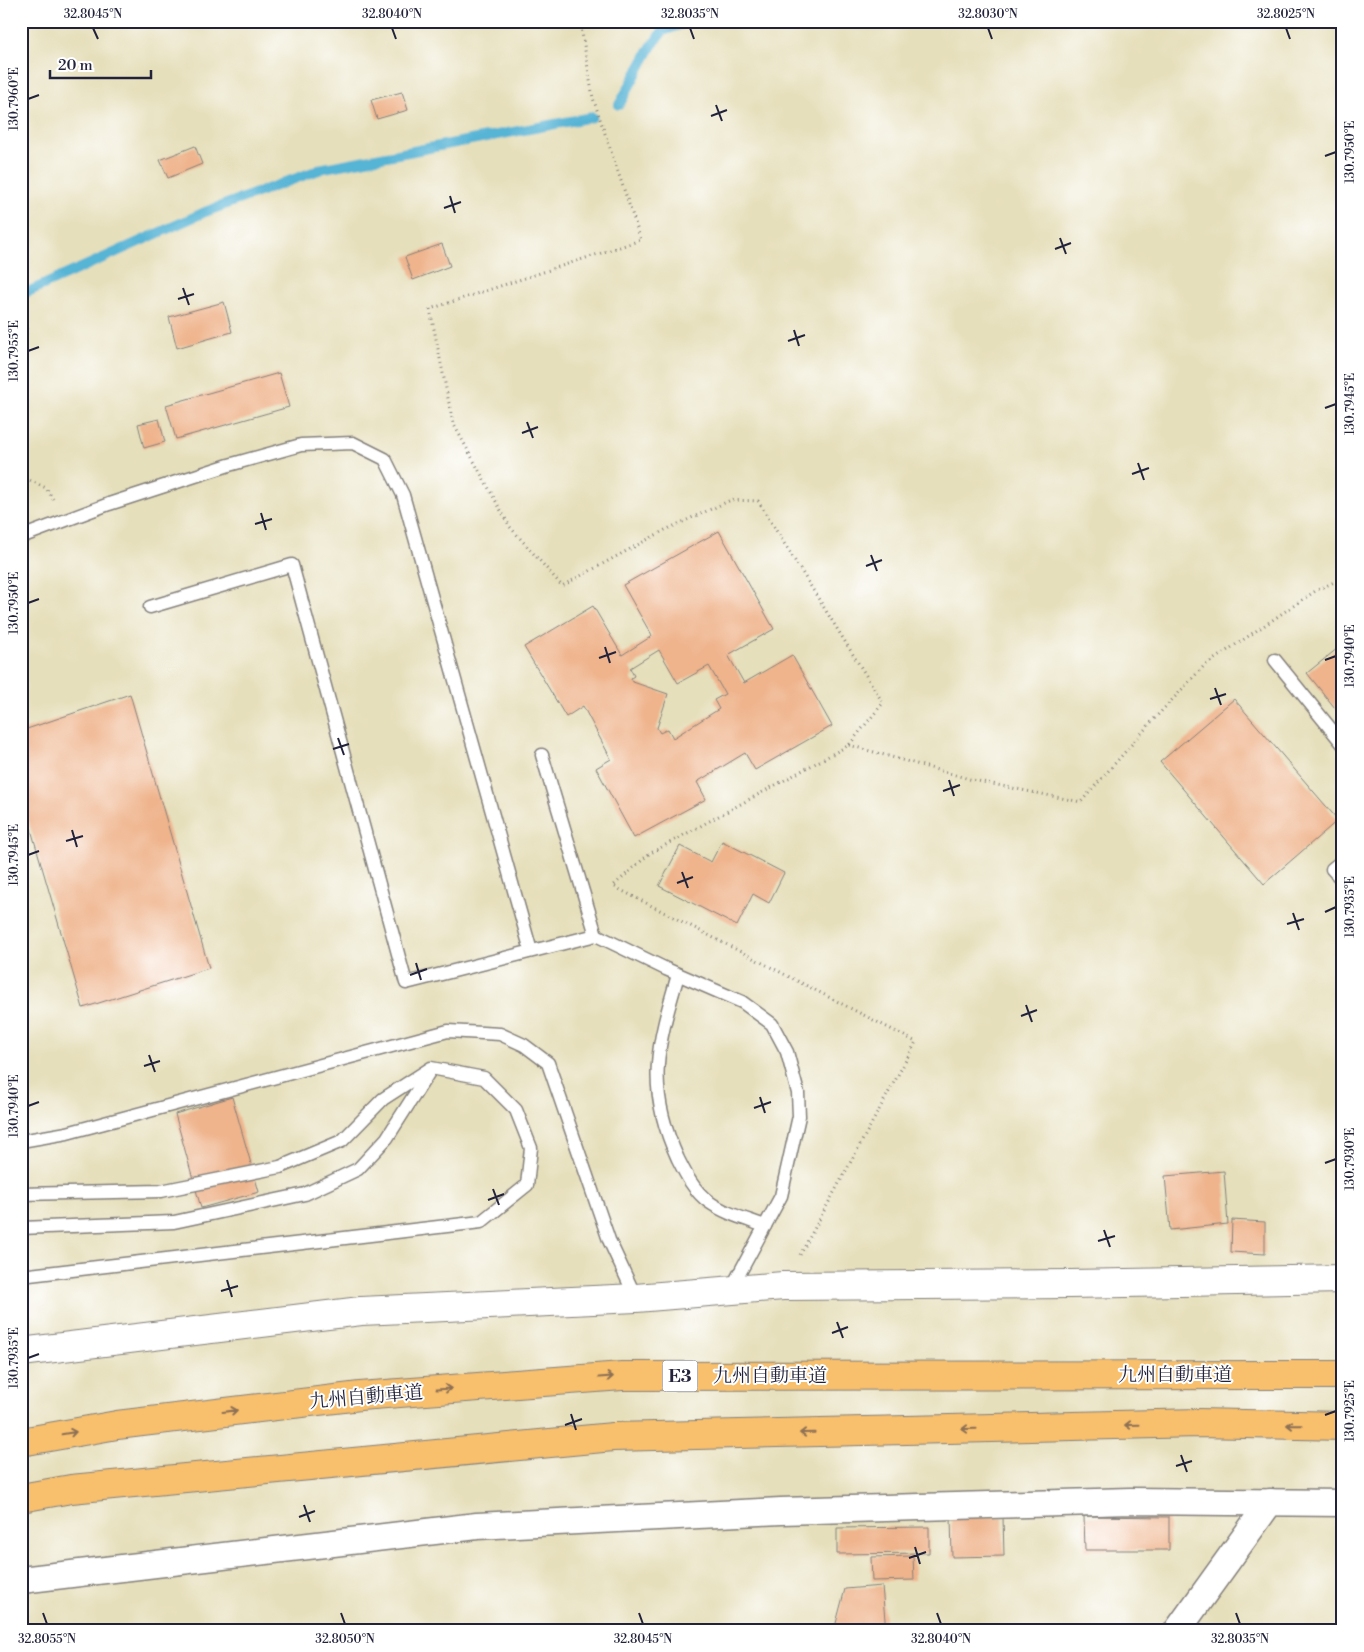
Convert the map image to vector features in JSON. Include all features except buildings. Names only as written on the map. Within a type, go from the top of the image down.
[{"type":"highway","name":"九州自動車道","points":[[21,1442],[117,1425],[360,1396],[622,1376],[1343,1375]]},
{"type":"highway","points":[[21,1498],[71,1489],[614,1437],[1200,1423],[1343,1426]]},
{"type":"street","points":[[21,1352],[361,1311],[636,1298],[783,1286],[1343,1279]]},
{"type":"street","points":[[21,1580],[478,1526],[801,1511],[1130,1501],[1343,1503]]},
{"type":"street","points":[[1177,1631],[1270,1502]]},
{"type":"lane","points":[[21,537],[66,519],[229,465],[300,445],[353,442],[385,460],[403,495],[531,951]]},
{"type":"lane","points":[[150,607],[292,565],[406,983],[596,935],[678,975],[742,1002],[772,1024],[787,1052],[798,1093],[799,1116],[781,1196],[731,1289]]},
{"type":"lane","points":[[1276,660],[1343,744]]},
{"type":"lane","points":[[542,756],[596,935]]},
{"type":"lane","points":[[1343,860],[1332,869],[1343,882]]},
{"type":"lane","points":[[678,975],[660,1038],[656,1077],[662,1114],[673,1147],[689,1181],[708,1201],[734,1215],[765,1226]]},
{"type":"lane","points":[[21,1141],[67,1133],[448,1031],[500,1034],[524,1045],[548,1063],[609,1240],[636,1298]]},
{"type":"lane","points":[[21,1228],[174,1222],[305,1194],[358,1168],[387,1138],[431,1068]]},
{"type":"lane","points":[[21,1194],[161,1191],[280,1167],[342,1141],[383,1099],[431,1068],[484,1078],[516,1110],[531,1148],[527,1185],[481,1222],[21,1276]]},
{"type":"path","points":[[580,21],[593,98],[641,240],[430,309],[453,423],[510,527],[562,586],[665,530],[731,500],[758,501],[883,703],[849,744],[649,854],[613,886],[916,1042],[783,1286]]},
{"type":"path","points":[[21,309],[27,326],[21,366]]},
{"type":"path","points":[[21,476],[46,488],[66,519]]},
{"type":"path","points":[[849,744],[972,780],[1081,802],[1154,719],[1204,666],[1317,590],[1343,578]]},
{"type":"waterway","points":[[619,105],[651,47],[663,31],[690,21]]},
{"type":"waterway","points":[[21,295],[205,212],[324,168],[592,117]]}]
